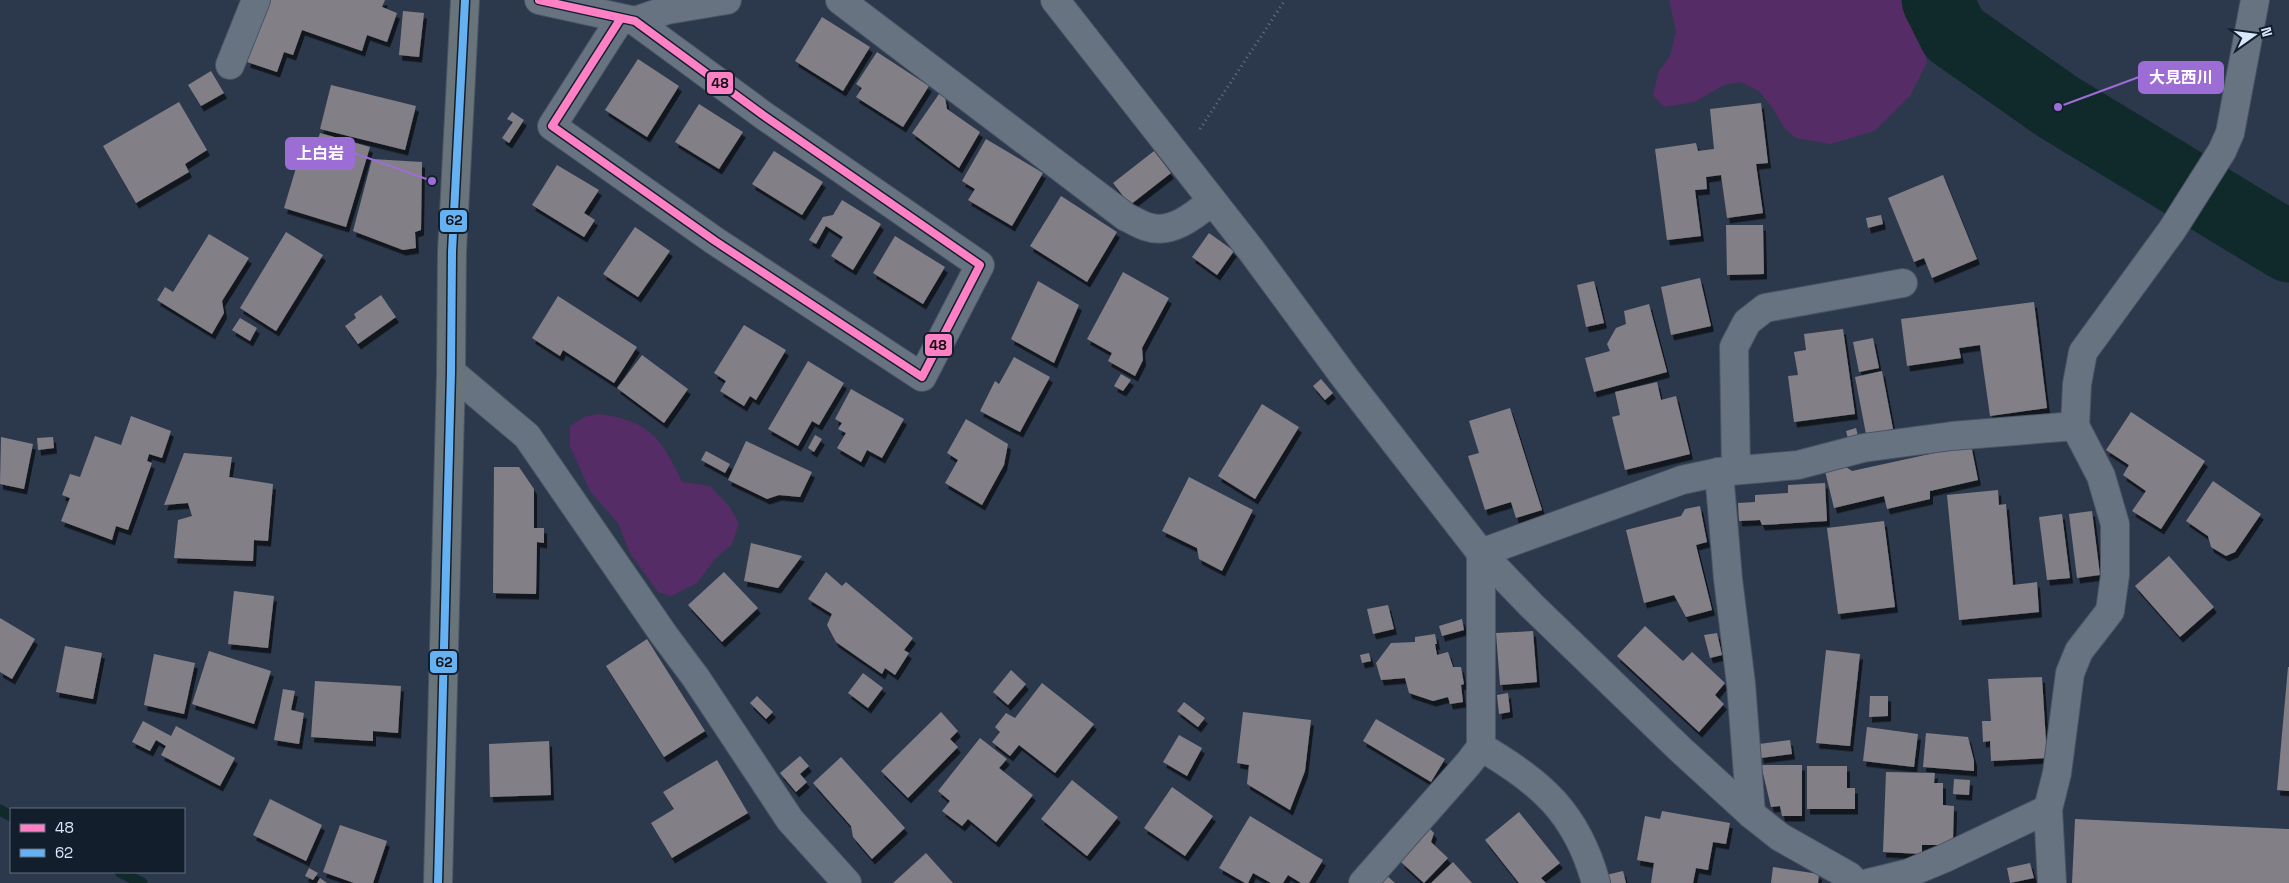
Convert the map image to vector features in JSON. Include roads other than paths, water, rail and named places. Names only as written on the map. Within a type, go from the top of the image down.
[{"type":"main road","points":[[438,883],[451,372],[452,252],[465,0]]},
{"type":"street","points":[[230,65],[256,0]]},
{"type":"street","points":[[539,0],[628,20],[980,265],[922,377],[715,241],[552,126],[628,20],[667,10],[727,0]]},
{"type":"street","points":[[840,0],[1126,217],[1149,228],[1168,227],[1190,219],[1212,201]]},
{"type":"street","points":[[1055,0],[1212,201],[1481,553],[1588,660],[1751,814],[1780,837],[1849,876],[1856,883]]},
{"type":"street","points":[[2052,883],[2048,809],[2057,773],[2070,673],[2079,651],[2110,611],[2115,575],[2115,524],[2101,476],[2075,426],[2077,384],[2083,352],[2172,230],[2222,151],[2230,133],[2255,0]]},
{"type":"street","points":[[1751,814],[1741,684],[1728,579],[1728,470],[1734,347],[1747,322],[1765,308],[1903,283]]},
{"type":"street","points":[[451,372],[526,436],[696,678],[790,820],[847,883]]},
{"type":"street","points":[[1481,553],[1682,480],[1728,470],[1798,465],[1863,448],[1942,438],[2075,426]]},
{"type":"street","points":[[1363,883],[1481,747],[1481,553]]},
{"type":"street","points":[[1481,747],[1511,765],[1546,791],[1568,819],[1590,862],[1596,883]]},
{"type":"street","points":[[1868,883],[1909,872],[1945,858],[2048,809]]},
{"type":"waterway","points":[[1937,0],[1954,34],[2058,107],[2289,247]]},
{"type":"waterway","points":[[0,810],[10,815]]},
{"type":"waterway","points":[[122,873],[142,883]]},
{"type":"place","name":"大見西川","points":[[2058,107]]},
{"type":"place","name":"上白岩","points":[[432,181]]}]
